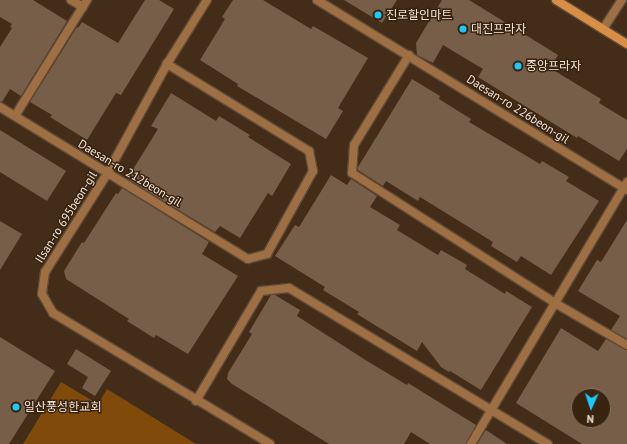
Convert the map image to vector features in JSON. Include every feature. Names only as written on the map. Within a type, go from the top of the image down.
[{"type":"main road","points":[[556,0],[627,44]]},
{"type":"street","points":[[70,0],[83,7]]},
{"type":"street","points":[[15,116],[87,0]]},
{"type":"street","name":"Ilsan-ro 695beon-gil","points":[[207,0],[167,64],[107,174],[45,272],[42,294],[53,313],[196,401],[270,444]]},
{"type":"street","name":"Daesan-ro 226beon-gil","points":[[317,0],[626,186],[471,444]]},
{"type":"street","points":[[603,29],[622,0]]},
{"type":"street","points":[[410,56],[354,145],[352,173],[555,303],[627,345]]},
{"type":"street","name":"Daesan-ro 212beon-gil","points":[[0,107],[107,174],[248,259],[267,254],[313,171],[309,151],[167,64]]},
{"type":"street","points":[[196,401],[261,291],[289,288],[548,444]]},
{"type":"shaded area","points":[[61,382],[98,404],[107,389],[196,444],[23,444]]},
{"type":"building","points":[[0,0],[33,0],[67,21],[21,96],[10,89],[2,102],[0,102],[0,47],[12,28],[10,27],[12,24],[0,17]]},
{"type":"building","points":[[145,0],[159,0],[174,9],[121,95],[116,93],[87,140],[50,117],[52,115],[30,102],[77,27],[78,28],[82,22],[118,43]]},
{"type":"building","points":[[233,0],[263,0],[311,29],[313,26],[368,58],[338,108],[343,111],[326,139],[237,86],[238,84],[200,60],[225,19],[222,17]]},
{"type":"building","name":"진로할인마트","points":[[344,0],[397,0],[382,23]]},
{"type":"building","points":[[442,0],[469,0],[558,55],[550,68],[601,99],[599,103],[627,120],[627,149],[619,161],[578,136],[577,138],[478,77],[483,69],[443,45],[433,63],[417,55],[416,43]]},
{"type":"building","points":[[412,79],[440,96],[439,99],[471,119],[469,122],[540,164],[542,161],[569,177],[566,181],[599,201],[551,275],[521,256],[517,262],[491,246],[493,242],[420,197],[418,201],[386,181],[383,186],[358,170],[358,167]]},
{"type":"building","points":[[171,93],[216,121],[219,116],[250,135],[248,137],[291,164],[272,196],[268,193],[240,238],[220,226],[215,232],[127,179],[158,129],[151,126]]},
{"type":"building","points":[[0,130],[66,171],[47,201],[0,172]]},
{"type":"building","points":[[331,175],[347,185],[351,179],[377,196],[370,207],[400,225],[397,230],[438,255],[441,250],[467,265],[465,269],[505,294],[506,291],[532,307],[481,390],[441,367],[422,342],[417,351],[357,314],[359,312],[323,290],[325,287],[275,256],[295,225],[299,227]]},
{"type":"building","points":[[122,188],[209,242],[202,254],[238,276],[188,354],[156,335],[154,338],[127,321],[129,319],[66,279],[64,271],[116,193],[118,194]]},
{"type":"building","points":[[627,220],[627,339],[611,330],[620,316],[578,291],[597,260],[601,262]]},
{"type":"building","points":[[0,221],[22,234],[0,270]]},
{"type":"building","points":[[271,295],[275,295],[300,310],[297,316],[367,361],[407,385],[408,383],[476,425],[466,444],[430,444],[411,432],[404,444],[329,444],[232,384],[227,379],[228,373],[252,334],[249,332]]},
{"type":"building","points":[[561,328],[598,351],[606,339],[627,350],[627,444],[582,444],[516,403]]},
{"type":"building","name":"일산풍성한교회","points":[[0,337],[55,371],[9,444],[0,444]]},
{"type":"building","points":[[76,349],[111,371],[95,396],[82,388],[88,377],[67,364]]},
{"type":"building","points":[[486,430],[507,444],[477,444]]},
{"type":"place","name":"진로할인마트","points":[[378,15]]},
{"type":"place","name":"대진프라자","points":[[463,29]]},
{"type":"place","name":"중앙프라자","points":[[518,66]]},
{"type":"place","name":"일산풍성한교회","points":[[16,407]]}]
